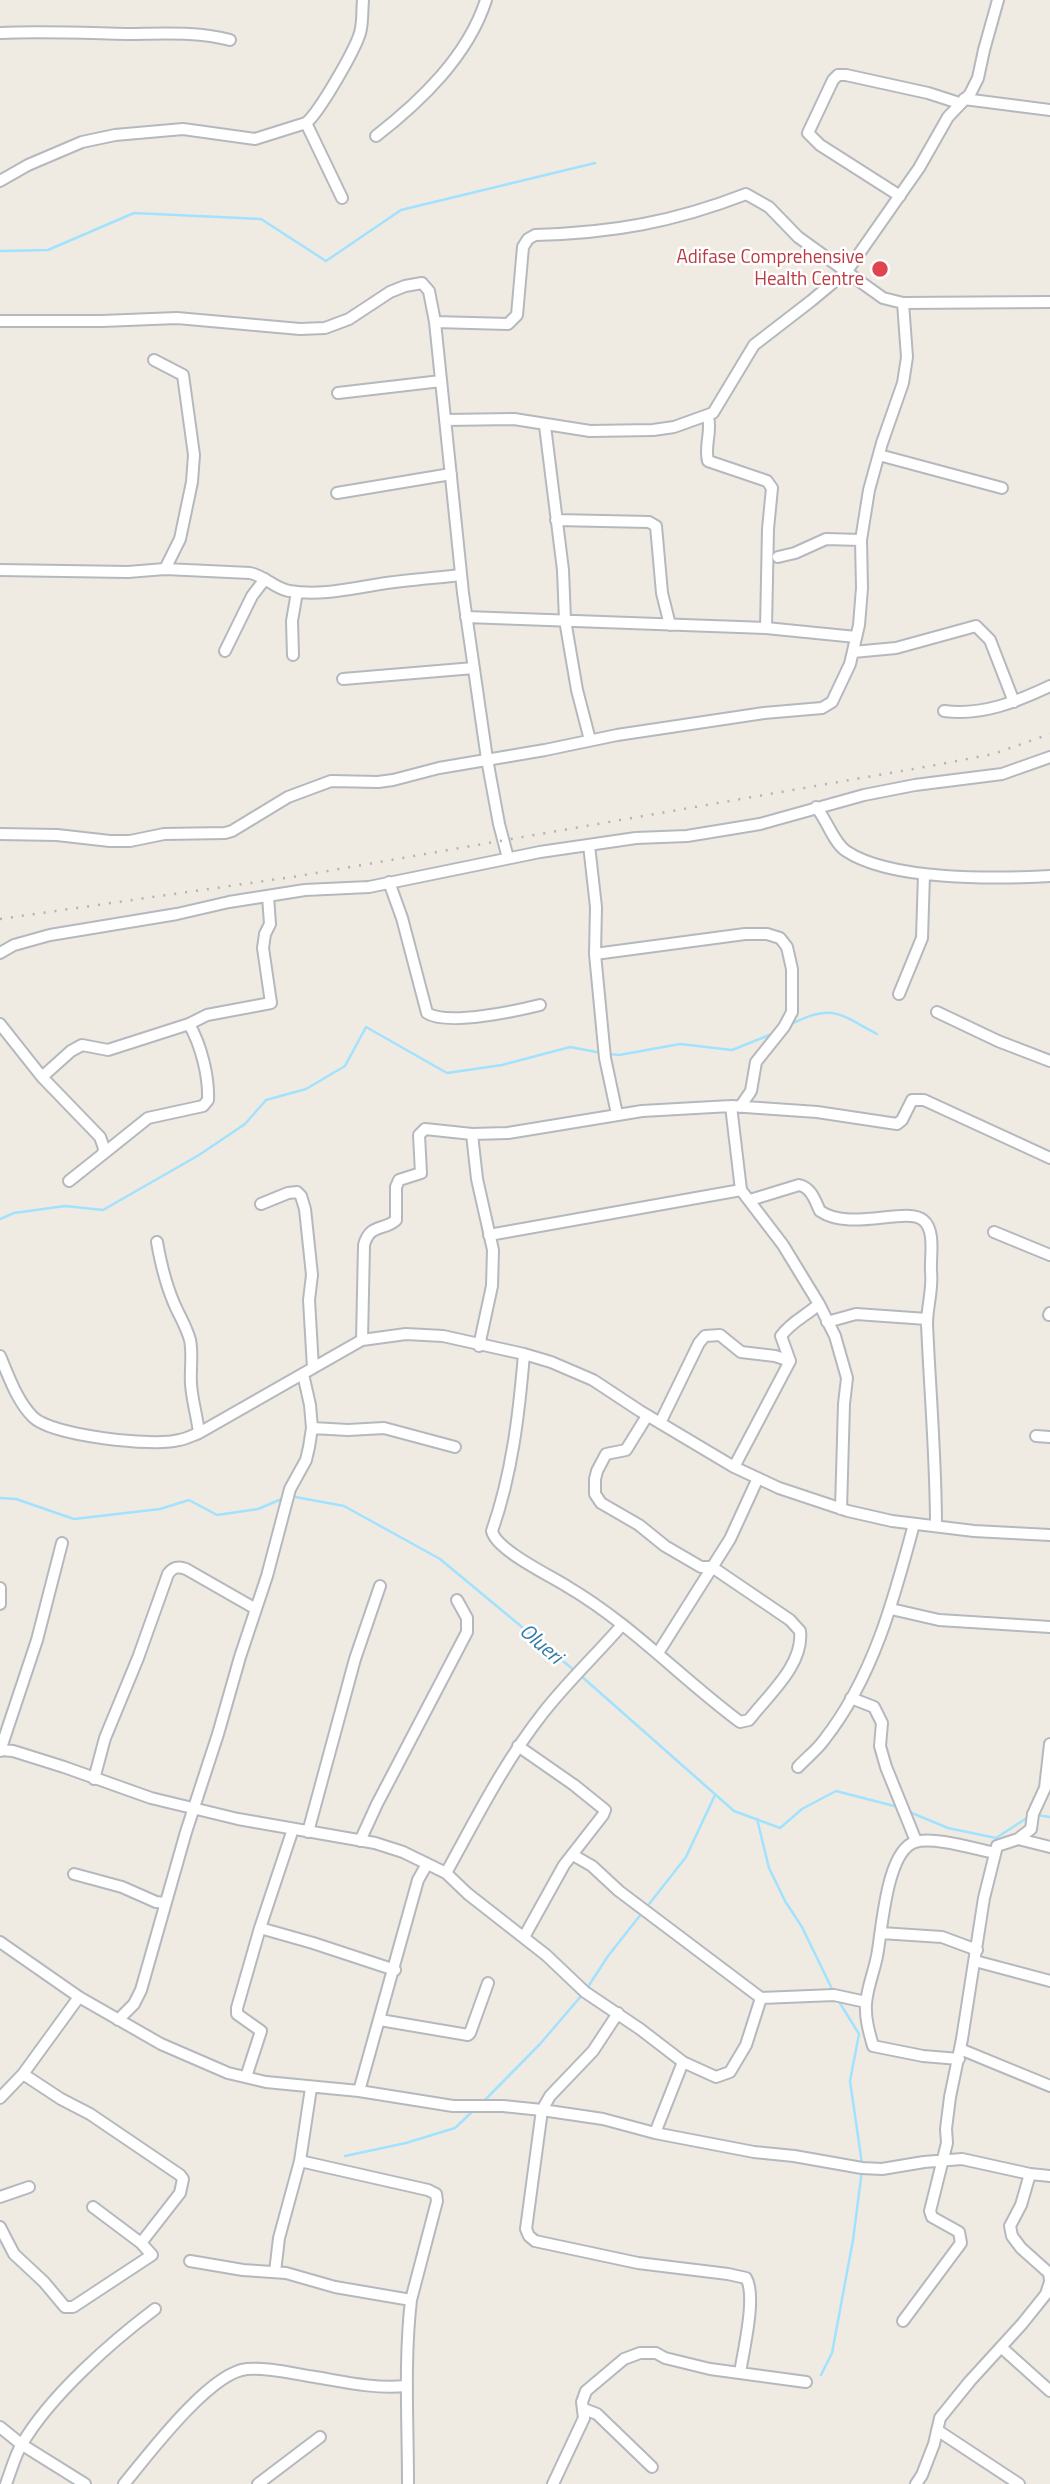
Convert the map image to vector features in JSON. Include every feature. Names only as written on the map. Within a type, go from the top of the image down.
[{"type":"street","points":[[0,181],[28,165],[82,142],[115,135],[183,129],[255,139],[306,123],[312,119],[326,96],[361,32],[363,0]]},
{"type":"street","points":[[376,136],[402,115],[456,59],[486,0]]},
{"type":"street","points":[[445,420],[514,419],[590,431],[653,430],[708,417],[754,345],[811,302],[846,271],[900,196],[948,117],[970,94],[978,78],[998,0]]},
{"type":"street","points":[[0,33],[43,31],[194,34],[213,35],[230,40]]},
{"type":"street","points":[[900,196],[820,145],[808,133],[833,80],[838,75],[961,101],[1050,110]]},
{"type":"street","points":[[306,123],[342,198]]},
{"type":"street","points":[[435,322],[508,324],[517,316],[523,247],[528,239],[535,235],[618,230],[652,224],[746,194],[769,207],[798,237],[883,298],[903,303],[1050,302]]},
{"type":"street","points":[[0,321],[177,318],[300,329],[325,328],[349,319],[390,292],[422,283],[429,291],[435,322],[466,617],[487,759],[508,858]]},
{"type":"street","points":[[0,834],[130,841],[164,834],[232,831],[288,797],[331,781],[378,782],[590,740],[764,713],[822,708],[832,702],[853,652],[862,588],[861,540],[869,490],[903,383],[907,357],[903,303]]},
{"type":"street","points":[[154,360],[183,375],[194,456],[192,482],[180,539],[165,569]]},
{"type":"street","points":[[338,393],[441,380]]},
{"type":"street","points":[[708,417],[708,461],[767,481],[772,488],[768,529],[766,628]]},
{"type":"street","points":[[545,426],[563,570],[565,620],[577,690],[590,740]]},
{"type":"street","points":[[879,455],[1002,488]]},
{"type":"street","points":[[337,493],[451,474]]},
{"type":"street","points":[[556,520],[649,522],[656,526],[662,593],[670,625]]},
{"type":"street","points":[[778,557],[795,553],[826,539],[861,540]]},
{"type":"street","points":[[0,570],[128,572],[165,569],[250,573],[260,575],[275,587],[297,592],[331,593],[461,575]]},
{"type":"street","points":[[225,652],[251,596],[265,579]]},
{"type":"street","points":[[293,655],[292,621],[297,592]]},
{"type":"street","points":[[466,617],[766,628],[856,636]]},
{"type":"street","points":[[853,652],[896,648],[976,626],[989,640],[1014,702]]},
{"type":"street","points":[[343,679],[474,668]]},
{"type":"street","points":[[944,711],[971,713],[1014,702],[1050,686]]},
{"type":"street","points":[[0,953],[14,945],[50,935],[268,895],[369,887],[508,858],[636,838],[687,836],[748,826],[816,807],[915,785],[1002,774],[1050,757]]},
{"type":"street","points":[[816,807],[837,842],[845,850],[881,866],[924,874],[1050,876]]},
{"type":"street","points":[[589,845],[596,907],[596,954],[605,1052],[617,1114]]},
{"type":"street","points":[[900,993],[922,938],[924,874]]},
{"type":"street","points":[[389,882],[402,918],[427,1013],[434,1018],[458,1018],[540,1004]]},
{"type":"street","points":[[42,1077],[71,1051],[82,1045],[108,1050],[189,1024],[207,1015],[271,1003],[264,948],[265,934],[270,924],[268,895]]},
{"type":"street","points":[[596,954],[745,934],[780,937],[787,947],[792,969],[792,1012],[784,1027],[756,1062],[751,1091],[736,1106],[741,1189],[783,1245],[835,1336],[847,1378],[841,1509]]},
{"type":"street","points":[[937,1012],[998,1041],[1050,1061]]},
{"type":"street","points":[[0,1024],[42,1077],[100,1138],[103,1154]]},
{"type":"street","points":[[69,1181],[148,1118],[203,1106],[208,1100],[209,1090],[200,1051],[189,1024]]},
{"type":"street","points":[[362,1340],[366,1237],[378,1227],[392,1224],[396,1220],[396,1187],[399,1180],[421,1173],[419,1135],[421,1131],[431,1128],[472,1134],[508,1133],[617,1114],[736,1106],[817,1111],[897,1124],[902,1120],[912,1100],[924,1100],[1050,1158]]},
{"type":"street","points":[[472,1134],[477,1179],[493,1250],[492,1286],[480,1346]]},
{"type":"street","points":[[750,1200],[799,1185],[806,1186],[820,1211],[839,1219],[879,1220],[903,1215],[921,1218],[927,1223],[931,1238],[933,1289],[927,1319],[936,1456],[936,1526]]},
{"type":"street","points":[[489,1235],[741,1189]]},
{"type":"street","points":[[118,2020],[134,2004],[141,1990],[290,1489],[306,1460],[312,1428],[308,1371],[312,1275],[305,1209],[297,1192],[261,1204]]},
{"type":"street","points":[[994,1232],[1050,1255]]},
{"type":"street","points":[[157,1241],[165,1276],[177,1310],[186,1325],[190,1342],[193,1362],[191,1381],[200,1433]]},
{"type":"street","points":[[734,1467],[790,1361],[781,1336],[791,1322],[806,1316],[819,1304]]},
{"type":"street","points":[[827,1321],[856,1314],[927,1319]]},
{"type":"street","points":[[0,1356],[25,1407],[35,1420],[57,1430],[98,1438],[178,1441],[200,1433],[248,1403],[362,1340],[406,1335],[443,1336],[524,1354],[593,1380],[647,1416],[734,1467],[779,1488],[841,1509],[914,1524],[1050,1535]]},
{"type":"street","points":[[660,1423],[699,1343],[705,1336],[720,1335],[741,1352],[775,1356],[790,1361]]},
{"type":"street","points":[[524,1354],[510,1462],[493,1536],[505,1549],[589,1598],[740,1723],[749,1720],[793,1663],[800,1642],[800,1631],[790,1620],[712,1567],[701,1567],[601,1503],[595,1494],[597,1471],[606,1454],[626,1450],[647,1416]]},
{"type":"street","points":[[312,1428],[384,1428],[455,1447]]},
{"type":"street","points":[[1035,1436],[1050,1437]]},
{"type":"street","points":[[658,1653],[730,1539],[758,1478]]},
{"type":"street","points":[[798,1767],[824,1742],[861,1684],[891,1609],[914,1524]]},
{"type":"street","points":[[62,1543],[37,1640],[0,1750],[13,1751],[151,1798],[307,1832],[375,1843],[403,1852],[446,1873],[582,1986],[585,1992],[618,2013],[683,2063],[716,2077],[730,2072],[746,2045],[761,1997]]},
{"type":"street","points":[[94,1779],[95,1766],[105,1738],[172,1569],[187,1569],[256,1609]]},
{"type":"street","points":[[307,1832],[359,1648],[380,1586]]},
{"type":"street","points":[[0,1588],[0,1604]]},
{"type":"street","points":[[360,1841],[467,1632],[467,1618],[457,1600]]},
{"type":"street","points":[[891,1609],[939,1620],[1050,1627]]},
{"type":"street","points":[[446,1873],[491,1788],[518,1746],[575,1674],[600,1651],[622,1625]]},
{"type":"street","points":[[851,1698],[874,1707],[882,1723],[880,1746],[886,1768],[916,1841]]},
{"type":"street","points":[[902,2321],[961,2243],[959,2232],[930,2215],[947,2143],[950,2097],[984,1898],[997,1846],[1018,1839],[1031,1829],[1033,1814],[1045,1788],[1050,1744]]},
{"type":"street","points":[[518,1746],[574,1784],[604,1810],[550,1888],[524,1937]]},
{"type":"street","points":[[246,2077],[261,2031],[237,2014],[237,2008],[293,1829]]},
{"type":"street","points":[[1018,1839],[1050,1847]]},
{"type":"street","points":[[995,1853],[916,1841],[899,1857],[889,1884],[866,2002],[866,2018],[873,2046],[923,2056],[959,2054],[1050,2086]]},
{"type":"street","points":[[573,1856],[592,1866],[619,1891],[761,1997],[834,1995],[866,2002]]},
{"type":"street","points":[[359,2091],[418,1880],[426,1864]]},
{"type":"street","points":[[74,1874],[122,1887],[156,1902],[165,1903]]},
{"type":"street","points":[[260,1928],[395,1970]]},
{"type":"street","points":[[881,1933],[942,1937],[976,1955],[1050,1981]]},
{"type":"street","points":[[0,1942],[79,1997],[118,2020],[161,2044],[228,2073],[311,2088],[359,2091],[453,2106],[503,2106],[604,2119],[655,2133],[862,2168],[882,2169],[962,2160],[1050,2176]]},
{"type":"street","points":[[380,2021],[468,2035],[488,1983]]},
{"type":"street","points":[[0,2098],[23,2074],[79,1997]]},
{"type":"street","points":[[618,2013],[593,2051],[550,2096],[542,2110],[526,2229],[529,2236],[536,2241],[638,2263],[746,2278],[749,2283],[749,2302],[740,2373]]},
{"type":"street","points":[[655,2133],[683,2063]]},
{"type":"street","points":[[23,2074],[90,2114],[183,2179],[180,2193],[141,2243]]},
{"type":"street","points":[[275,2272],[279,2238],[300,2161],[311,2088]]},
{"type":"street","points":[[947,2143],[962,2160]]},
{"type":"street","points":[[300,2161],[436,2194],[437,2201],[411,2300],[405,2386],[408,2484]]},
{"type":"street","points":[[916,2484],[922,2475],[940,2418],[1046,2294],[1050,2273],[1021,2248],[1012,2236],[1010,2226],[1021,2205],[1030,2174]]},
{"type":"street","points":[[0,2197],[29,2187]]},
{"type":"street","points":[[0,2227],[14,2254],[68,2308],[152,2254],[93,2207]]},
{"type":"street","points":[[190,2261],[243,2270],[275,2272],[335,2287],[411,2300]]},
{"type":"street","points":[[6,2484],[21,2444],[79,2374],[155,2309]]},
{"type":"street","points":[[1001,2347],[1050,2391]]},
{"type":"street","points":[[553,2484],[581,2427],[584,2409],[582,2398],[586,2391],[624,2359],[640,2353],[656,2353],[695,2366],[806,2382]]},
{"type":"street","points":[[124,2484],[184,2415],[211,2388],[235,2371],[260,2369],[377,2387],[405,2386]]},
{"type":"street","points":[[584,2409],[600,2416],[652,2467]]},
{"type":"street","points":[[0,2427],[21,2444],[85,2484]]},
{"type":"street","points":[[937,2430],[1019,2484]]},
{"type":"street","points":[[258,2484],[320,2437]]},
{"type":"waterway","points":[[0,251],[48,250],[134,213],[261,219],[326,261],[401,210],[595,163]]},
{"type":"waterway","points":[[791,1024],[817,1014],[836,1014],[877,1034]]},
{"type":"waterway","points":[[0,1219],[14,1213],[65,1206],[103,1210],[199,1155],[245,1124],[266,1100],[306,1089],[345,1066],[366,1027],[447,1073],[502,1065],[570,1047],[602,1053]]},
{"type":"waterway","points":[[609,1054],[619,1055],[680,1044],[732,1050],[772,1034]]},
{"type":"waterway","name":"Olueri","points":[[290,1496],[344,1506],[440,1559],[575,1671]]},
{"type":"waterway","name":"Olueri","points":[[0,1498],[16,1499],[74,1519],[160,1509],[189,1500],[217,1515],[258,1509],[284,1498]]},
{"type":"waterway","name":"Olueri","points":[[580,1675],[734,1811],[780,1828],[802,1809],[836,1791],[898,1807]]},
{"type":"waterway","points":[[646,1908],[686,1857],[715,1795]]},
{"type":"waterway","name":"Olueri","points":[[907,1811],[948,1828],[996,1838],[1030,1816]]},
{"type":"waterway","name":"Olueri","points":[[1036,1815],[1050,1817]]},
{"type":"waterway","points":[[757,1819],[769,1868],[833,1991]]},
{"type":"waterway","points":[[586,1990],[608,1956],[642,1913]]},
{"type":"waterway","points":[[482,2103],[540,2044],[582,1995]]},
{"type":"waterway","points":[[838,2000],[859,2034],[850,2081],[862,2164]]},
{"type":"waterway","points":[[345,2156],[406,2143],[455,2128],[474,2110]]},
{"type":"waterway","points":[[821,2375],[832,2353],[853,2240],[862,2170]]},
{"type":"railway","points":[[0,919],[299,876],[936,765],[993,754],[1050,734]]},
{"type":"place","name":"Adifase Comprehensive Health Centre","points":[[880,269]]}]
